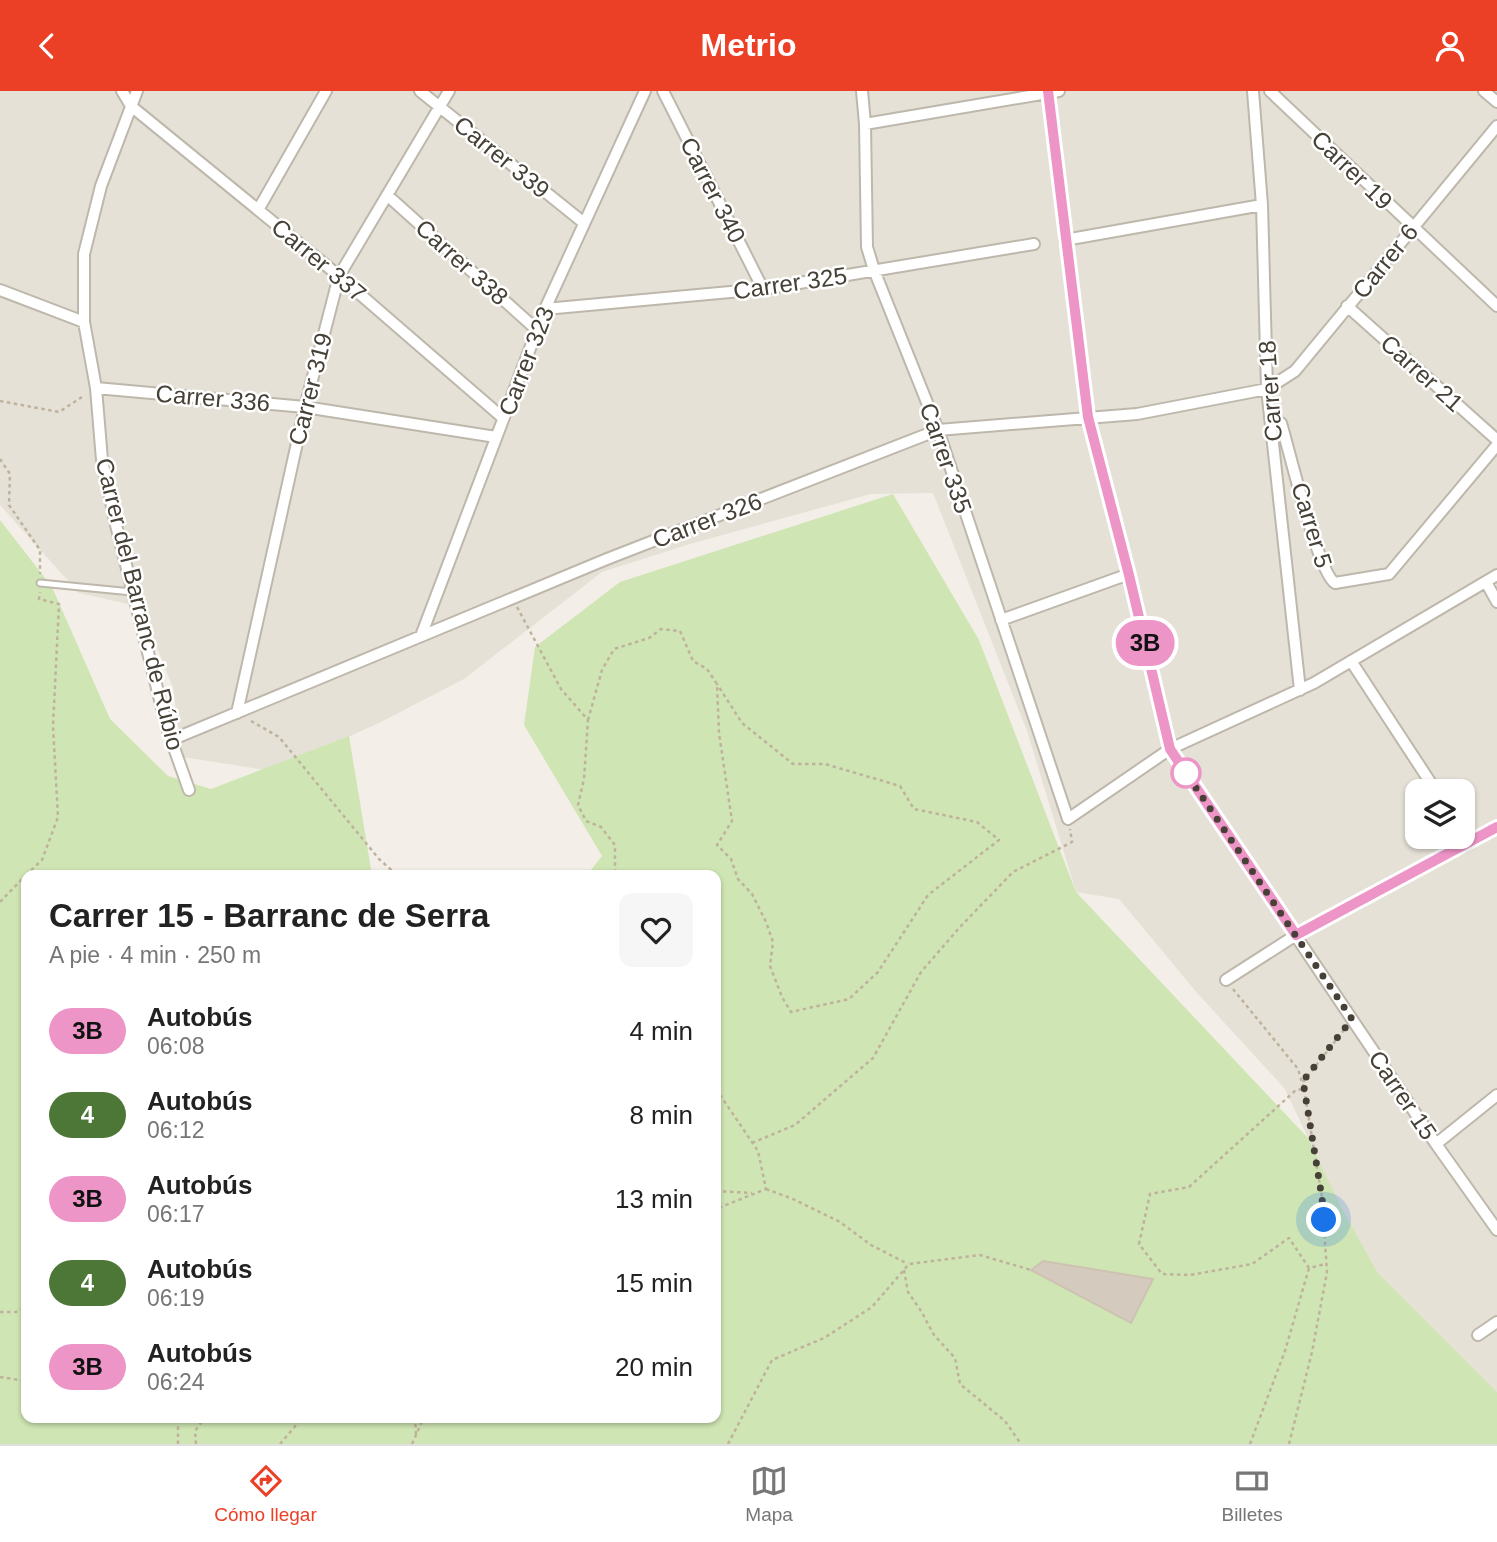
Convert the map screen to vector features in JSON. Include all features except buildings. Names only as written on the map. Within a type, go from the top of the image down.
[{"type":"street","name":"Carrer 337","points":[[122,91],[131,106],[339,276],[503,418]]},
{"type":"street","name":"Carrer del Barranc de Rúbio","points":[[138,91],[101,186],[84,254],[84,323],[96,388],[102,460],[132,592],[171,740],[189,790]]},
{"type":"street","points":[[258,210],[326,91]]},
{"type":"street","name":"Carrer 339","points":[[419,91],[584,223]]},
{"type":"street","name":"Carrer 319","points":[[237,713],[305,407],[339,276],[449,91]]},
{"type":"street","name":"Carrer 323","points":[[421,636],[545,309],[645,91]]},
{"type":"street","name":"Carrer 340","points":[[663,91],[763,289]]},
{"type":"street","name":"Carrer 335","points":[[862,91],[867,247],[938,431],[1068,818]]},
{"type":"street","points":[[865,124],[1051,91]]},
{"type":"street","name":"Carrer 15","points":[[1051,91],[1065,240],[1088,417],[1170,749],[1497,1230]]},
{"type":"street","name":"Carrer 18","points":[[1253,91],[1262,205],[1267,389],[1300,689]]},
{"type":"street","name":"Carrer 19","points":[[1270,91],[1497,306]]},
{"type":"street","points":[[1485,91],[1497,102]]},
{"type":"street","name":"Carrer 6","points":[[1267,389],[1295,371],[1497,126]]},
{"type":"street","name":"Carrer 338","points":[[387,195],[537,330]]},
{"type":"street","points":[[1065,240],[1262,205]]},
{"type":"street","name":"Carrer 325","points":[[545,309],[763,289],[1034,244]]},
{"type":"street","points":[[0,290],[84,323]]},
{"type":"street","name":"Carrer 21","points":[[1348,306],[1497,440]]},
{"type":"street","name":"Carrer 336","points":[[96,388],[305,407],[496,437]]},
{"type":"street","name":"Carrer 326","points":[[171,740],[607,559],[938,431],[1137,414],[1267,389]]},
{"type":"street","name":"Carrer 5","points":[[1270,418],[1281,423],[1318,552],[1329,580],[1335,583],[1389,574],[1497,445]]},
{"type":"street","points":[[1002,620],[1129,575]]},
{"type":"street","points":[[1068,818],[1170,749],[1300,689],[1497,575]]},
{"type":"street","points":[[1486,582],[1497,602]]},
{"type":"street","points":[[1351,661],[1428,779]]},
{"type":"street","points":[[1475,834],[1497,827]]},
{"type":"street","points":[[1226,980],[1296,935],[1445,849]]},
{"type":"street","points":[[1436,1144],[1497,1095]]},
{"type":"street","points":[[1478,1335],[1497,1322]]},
{"type":"lane","points":[[40,583],[132,592]]},
{"type":"path","points":[[0,401],[59,412],[96,388]]},
{"type":"path","points":[[0,459],[10,474],[9,505],[40,550],[40,599],[59,604],[52,726],[58,817],[42,860],[31,870]]},
{"type":"path","points":[[512,598],[561,689],[588,720]]},
{"type":"path","points":[[615,870],[615,845],[601,827],[586,821],[578,805],[584,779],[588,720],[602,670],[614,649],[649,638],[661,629],[680,631],[693,661],[707,669],[717,684],[742,723],[793,764],[825,764],[900,786],[914,809],[977,822],[999,840],[928,895],[878,972],[849,999],[791,1012],[770,966],[773,942],[766,922],[752,894],[738,879],[731,859],[717,845],[732,821],[719,733],[717,684]]},
{"type":"path","points":[[237,713],[278,737],[379,859],[391,870]]},
{"type":"path","points":[[752,1143],[795,1125],[873,1058],[921,972],[960,927],[1013,871],[1072,842],[1068,818]]},
{"type":"path","points":[[0,902],[21,880]]},
{"type":"path","points":[[1226,980],[1298,1069],[1304,1089]]},
{"type":"path","points":[[1289,1444],[1312,1352],[1327,1272],[1322,1198],[1303,1081],[1352,1019]]},
{"type":"path","points":[[1250,1444],[1285,1351],[1309,1268],[1290,1238],[1252,1263],[1190,1275],[1162,1274],[1139,1244],[1150,1194],[1189,1187],[1296,1090],[1304,1089]]},
{"type":"path","points":[[721,1096],[758,1151],[766,1189]]},
{"type":"path","points":[[721,1207],[766,1189],[840,1222],[871,1245],[909,1264],[980,1255],[1031,1270]]},
{"type":"path","points":[[721,1191],[755,1193]]},
{"type":"path","points":[[728,1444],[772,1360],[824,1338],[872,1307],[909,1264]]},
{"type":"path","points":[[1309,1268],[1326,1264]]},
{"type":"path","points":[[904,1270],[908,1292],[934,1335],[955,1358],[960,1384],[1005,1421],[1021,1444]]},
{"type":"path","points":[[0,1312],[21,1310]]},
{"type":"path","points":[[0,1377],[21,1380]]},
{"type":"path","points":[[178,1423],[178,1444]]},
{"type":"path","points":[[196,1444],[195,1431],[201,1423]]},
{"type":"path","points":[[280,1444],[298,1423]]},
{"type":"path","points":[[415,1423],[416,1436]]},
{"type":"path","points":[[412,1444],[421,1423]]},
{"type":"shaded area","points":[[0,91],[1497,91],[1497,1392],[1377,1272],[1357,1242],[1285,1089],[1198,994],[1119,899],[1076,892],[1027,731],[933,493],[871,494],[690,544],[602,572],[464,679],[379,723],[272,771],[182,757],[173,688],[141,607],[79,593],[0,505]]},
{"type":"green space","points":[[893,494],[979,640],[1076,892],[1308,1138],[1341,1207],[1377,1272],[1497,1392],[1497,1444],[0,1444],[0,520],[52,587],[110,719],[168,776],[211,789],[349,736],[371,870],[21,870],[21,1423],[721,1423],[721,870],[591,870],[602,856],[524,725],[535,647],[620,582]]},
{"type":"bus line","name":"3B","points":[[1048,91],[1088,417],[1170,749],[1296,935],[1497,827]]},
{"type":"route","points":[[1186,773],[1184,770],[1352,1019],[1303,1081],[1324,1220]]}]
